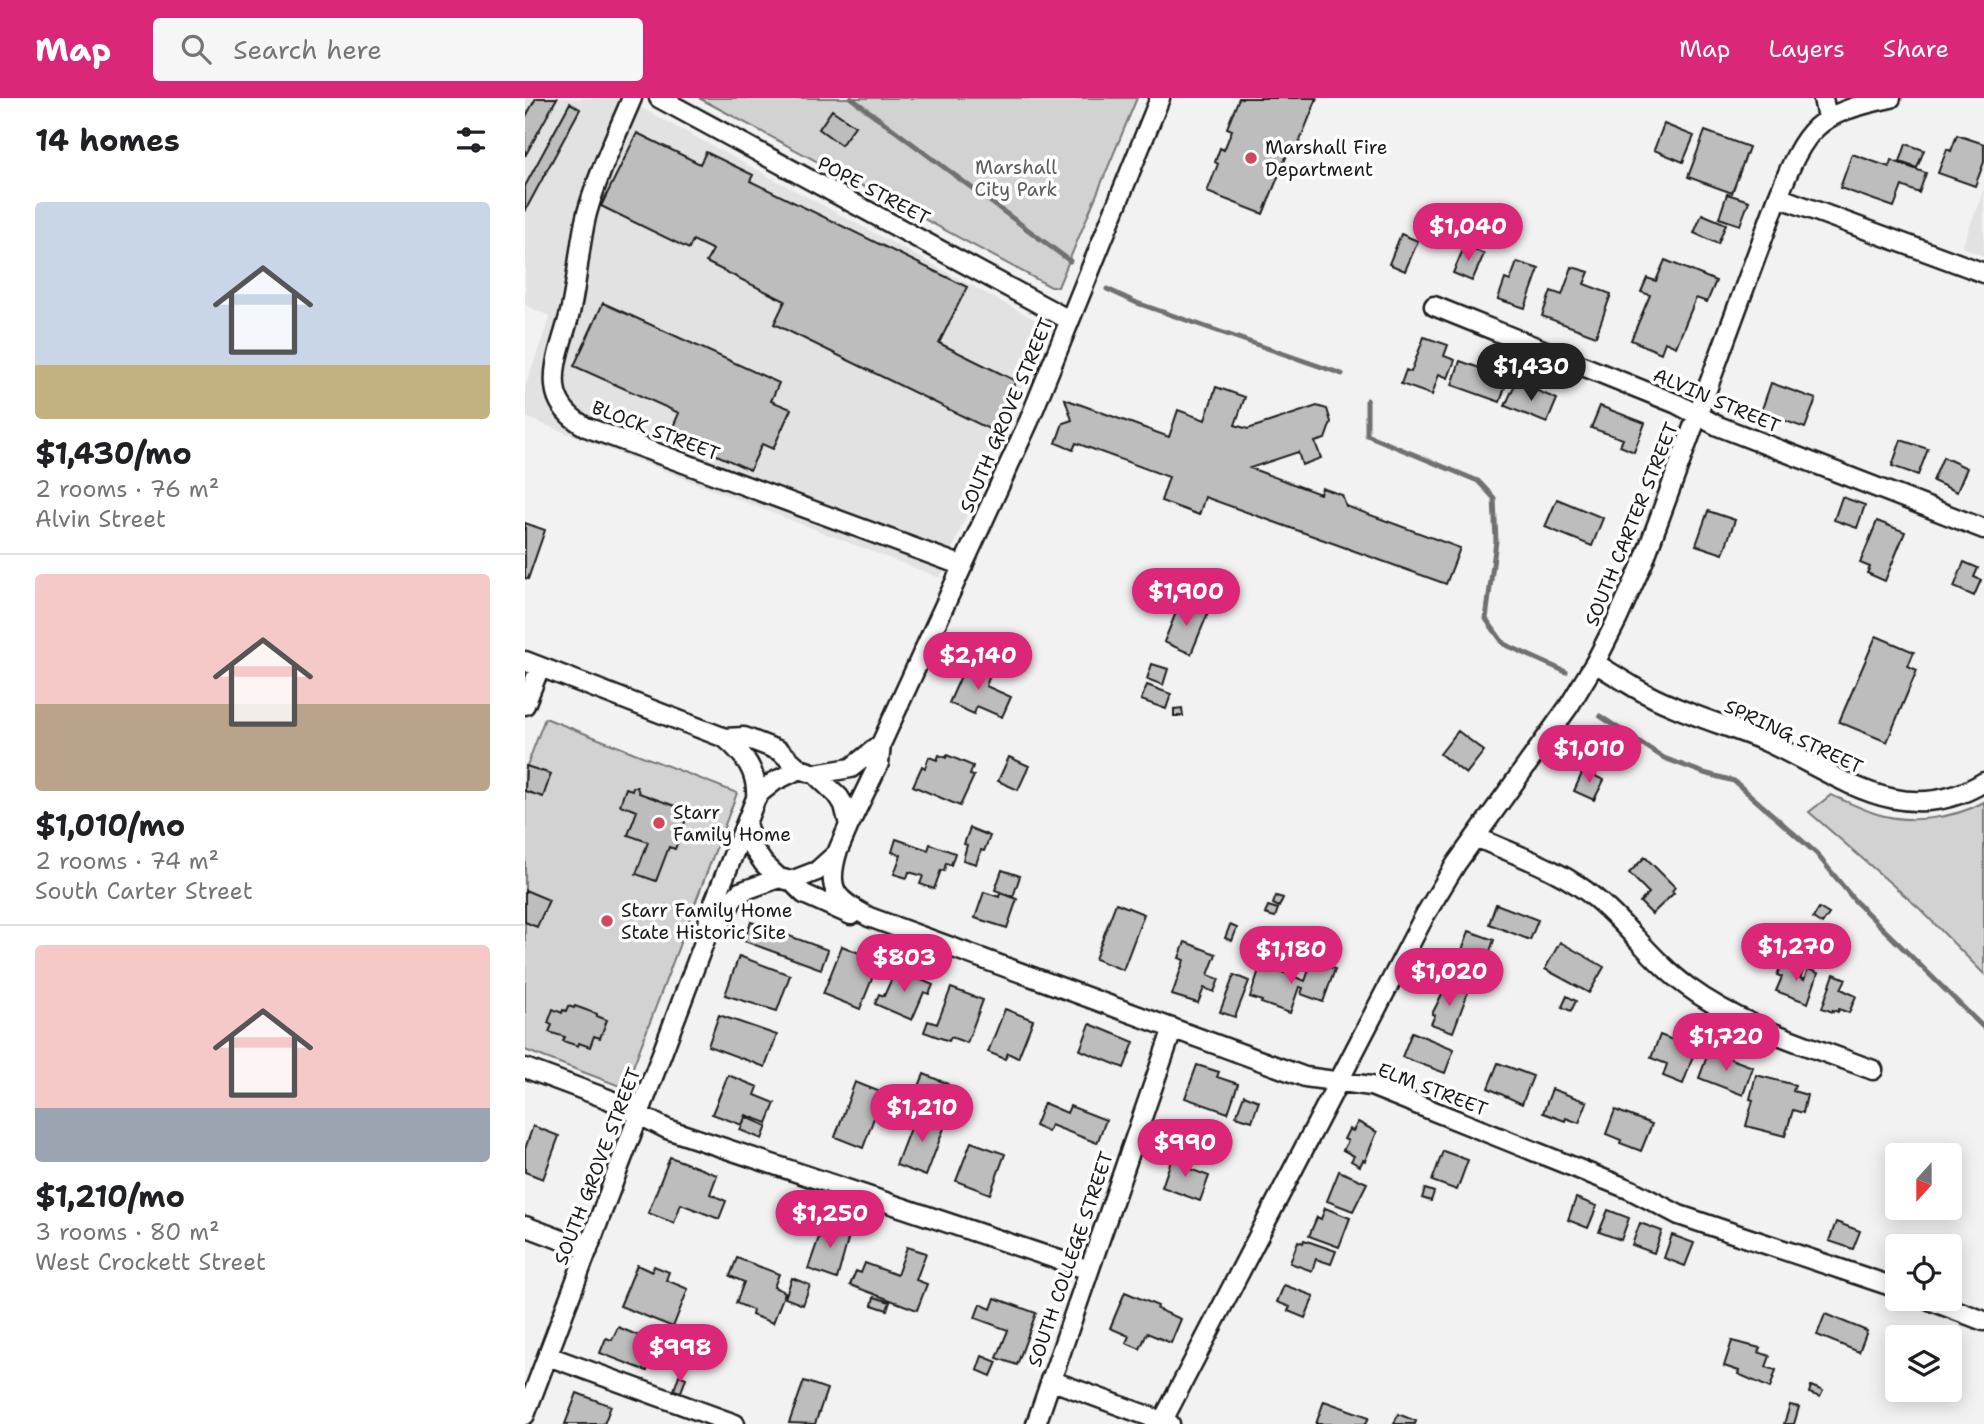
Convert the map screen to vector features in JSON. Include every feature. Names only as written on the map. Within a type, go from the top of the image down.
[{"type":"street","name":"BLOCK STREET","points":[[632,98],[595,188],[583,232],[572,305],[555,372],[556,390],[565,411],[574,421],[586,428],[963,566]]},
{"type":"street","name":"POPE STREET","points":[[659,98],[1069,320]]},
{"type":"street","name":"SOUTH GROVE STREET","points":[[849,825],[879,763],[881,744],[1025,430],[1160,98]]},
{"type":"street","points":[[1823,98],[1828,118],[1848,107],[1891,98]]},
{"type":"street","name":"SOUTH CARTER STREET","points":[[1165,1423],[1337,1082],[1436,896],[1569,706],[1595,663],[1644,560],[1778,197],[1802,143],[1828,118]]},
{"type":"street","points":[[1778,197],[1984,273]]},
{"type":"street","name":"ALVIN STREET","points":[[1434,306],[1677,404],[1718,426],[1984,529]]},
{"type":"street","name":"SPRING STREET","points":[[1595,663],[1657,699],[1762,740],[1839,781],[1880,796],[1924,801],[1952,796],[1984,782]]},
{"type":"street","points":[[525,705],[532,664],[726,738],[744,737],[780,751],[839,797],[849,825],[837,853],[817,871],[785,880],[758,855],[746,823],[756,798],[755,781],[748,762],[726,738]]},
{"type":"street","name":"SOUTH GROVE STREET","points":[[808,771],[851,768],[881,744]]},
{"type":"street","points":[[756,798],[775,781],[808,771]]},
{"type":"street","name":"SOUTH GROVE STREET","points":[[525,1415],[708,932],[709,915],[746,823]]},
{"type":"street","points":[[1476,837],[1582,888],[1672,974],[1720,1007],[1755,1025],[1873,1070]]},
{"type":"street","name":"ELM STREET","points":[[837,853],[832,876],[834,890],[844,902],[869,917],[1305,1077],[1371,1086],[1631,1190],[1697,1222],[1885,1284]]},
{"type":"street","name":"SOUTH GROVE STREET","points":[[708,932],[722,920],[727,907],[740,892],[785,880]]},
{"type":"street","name":"ELM STREET","points":[[785,880],[804,894],[852,915],[869,917]]},
{"type":"street","name":"SOUTH COLLEGE STREET","points":[[1036,1424],[1173,1028]]},
{"type":"street","points":[[525,1068],[608,1100],[667,1129],[1089,1270]]},
{"type":"street","points":[[525,1226],[588,1250]]},
{"type":"street","points":[[1958,1311],[1984,1321]]},
{"type":"street","points":[[548,1356],[735,1424]]},
{"type":"street","points":[[1050,1380],[1165,1423]]},
{"type":"shaded area","points":[[525,98],[623,98],[1047,326],[940,578],[525,417],[525,387],[550,316],[525,305]]},
{"type":"shaded area","points":[[1984,189],[1984,256],[1962,247]]},
{"type":"green space","name":"Marshall City Park","points":[[699,98],[1137,98],[1058,287],[1051,287]]},
{"type":"green space","name":"Starr Family Home State Historic Site","points":[[545,718],[737,793],[625,1088],[525,1050],[525,771]]},
{"type":"green space","points":[[1831,795],[1877,814],[1903,819],[1945,816],[1984,802],[1984,974],[1919,908],[1809,812]]},
{"type":"building","points":[[536,98],[557,98],[525,156],[525,118]]},
{"type":"building","name":"Marshall Fire Department","points":[[1239,98],[1317,98],[1295,153],[1289,150],[1263,214],[1207,192],[1218,164],[1215,162],[1220,148],[1224,150],[1232,130],[1227,128]]},
{"type":"building","points":[[570,103],[580,109],[525,211],[525,186]]},
{"type":"building","points":[[832,110],[855,126],[841,145],[819,129]]},
{"type":"building","points":[[1664,124],[1694,136],[1683,162],[1654,150]]},
{"type":"building","points":[[1705,131],[1749,147],[1732,193],[1688,177]]},
{"type":"building","points":[[637,133],[700,164],[706,152],[753,175],[750,181],[967,287],[939,343],[1016,381],[991,430],[774,324],[785,301],[706,262],[713,250],[693,240],[689,249],[601,206]]},
{"type":"building","points":[[1957,135],[1984,144],[1984,162],[1975,186],[1938,173],[1947,149],[1951,151]]},
{"type":"building","points":[[1906,144],[1924,150],[1917,168],[1900,162]]},
{"type":"building","points":[[1852,154],[1889,167],[1891,160],[1926,173],[1919,193],[1902,186],[1894,207],[1840,188]]},
{"type":"building","points":[[1727,194],[1749,201],[1740,225],[1719,218]]},
{"type":"building","points":[[1702,214],[1726,224],[1718,244],[1694,233]]},
{"type":"building","points":[[1401,234],[1418,241],[1405,271],[1389,264]]},
{"type":"building","points":[[1465,245],[1484,254],[1472,281],[1453,273]]},
{"type":"building","points":[[1665,260],[1716,281],[1707,302],[1696,298],[1676,347],[1665,342],[1661,353],[1631,340],[1650,295],[1641,292],[1647,278],[1656,281]]},
{"type":"building","points":[[1517,262],[1539,269],[1525,308],[1498,299],[1505,279],[1510,281]]},
{"type":"building","points":[[1572,267],[1589,272],[1584,284],[1611,294],[1596,336],[1542,316],[1551,291],[1562,295]]},
{"type":"building","points":[[603,303],[779,383],[771,401],[791,409],[773,449],[762,444],[750,470],[670,434],[679,413],[574,366]]},
{"type":"building","points":[[1424,337],[1448,345],[1444,356],[1455,360],[1448,378],[1439,374],[1432,395],[1401,384],[1406,370],[1411,372]]},
{"type":"building","points":[[1460,361],[1508,378],[1500,402],[1452,385]]},
{"type":"building","points":[[1516,382],[1557,399],[1547,423],[1505,406]]},
{"type":"building","points":[[1771,383],[1816,399],[1805,428],[1761,412]]},
{"type":"building","points":[[1216,387],[1245,397],[1235,425],[1248,429],[1317,406],[1327,409],[1331,422],[1325,439],[1315,442],[1321,458],[1302,465],[1298,452],[1250,468],[1320,494],[1322,488],[1342,495],[1346,506],[1460,548],[1446,584],[1205,497],[1199,515],[1161,501],[1169,477],[1076,443],[1073,450],[1056,443],[1063,423],[1072,420],[1065,399],[1169,437],[1178,410],[1205,420]]},
{"type":"building","points":[[1600,406],[1645,423],[1634,452],[1620,446],[1623,439],[1591,428]]},
{"type":"building","points":[[1901,440],[1928,449],[1918,475],[1892,466]]},
{"type":"building","points":[[1943,457],[1967,468],[1957,492],[1933,481]]},
{"type":"building","points":[[1842,497],[1865,505],[1857,528],[1834,520]]},
{"type":"building","points":[[1557,499],[1603,518],[1592,546],[1545,527]]},
{"type":"building","points":[[1708,511],[1735,520],[1723,554],[1696,545]]},
{"type":"building","points":[[1877,521],[1905,532],[1885,581],[1867,573],[1870,567],[1860,563]]},
{"type":"building","points":[[525,523],[545,530],[528,579],[525,578]]},
{"type":"building","points":[[1964,562],[1978,568],[1974,577],[1981,580],[1974,596],[1954,587]]},
{"type":"building","points":[[1186,603],[1208,613],[1191,654],[1164,642],[1179,605],[1184,608]]},
{"type":"building","points":[[1876,636],[1914,652],[1908,666],[1917,670],[1887,742],[1839,722]]},
{"type":"building","points":[[968,660],[992,670],[986,686],[1011,697],[1002,717],[977,706],[974,714],[949,703]]},
{"type":"building","points":[[1152,664],[1168,669],[1163,685],[1147,679]]},
{"type":"building","points":[[1147,685],[1171,694],[1166,709],[1141,700]]},
{"type":"building","points":[[1182,708],[1183,716],[1174,716],[1174,709]]},
{"type":"building","points":[[1458,731],[1484,751],[1466,774],[1440,754]]},
{"type":"building","points":[[939,755],[946,758],[947,755],[973,766],[970,775],[974,776],[960,806],[913,786],[929,757],[937,760]]},
{"type":"building","points":[[1009,757],[1029,766],[1018,790],[998,781]]},
{"type":"building","points":[[526,766],[551,774],[543,797],[525,791]]},
{"type":"building","points":[[1583,771],[1604,780],[1594,800],[1574,791]]},
{"type":"building","name":"Starr Family Home","points":[[637,787],[639,793],[689,811],[675,849],[669,847],[656,881],[636,874],[648,842],[628,835],[637,811],[620,805],[626,788],[632,790]]},
{"type":"building","points":[[970,828],[990,836],[976,864],[963,860],[967,845],[964,844]]},
{"type":"building","points":[[896,839],[928,850],[930,844],[955,853],[951,865],[946,863],[944,871],[941,870],[934,889],[920,884],[923,876],[909,872],[907,878],[894,874],[901,855],[892,852]]},
{"type":"building","points":[[1645,857],[1675,887],[1672,891],[1674,893],[1652,914],[1640,902],[1649,893],[1629,873]]},
{"type":"building","points":[[1002,870],[1020,876],[1013,897],[995,890]]},
{"type":"building","points":[[525,890],[549,900],[537,927],[525,922]]},
{"type":"building","points":[[984,892],[999,897],[1000,893],[1017,899],[1007,928],[975,918]]},
{"type":"building","points":[[1276,896],[1283,898],[1279,907],[1273,904]]},
{"type":"building","points":[[1116,903],[1144,914],[1123,970],[1095,959]]},
{"type":"building","points":[[1496,904],[1538,920],[1530,940],[1489,924]]},
{"type":"building","points":[[1268,906],[1278,909],[1275,917],[1265,914]]},
{"type":"building","points":[[1819,908],[1829,914],[1822,924],[1813,918]]},
{"type":"building","points":[[751,922],[828,950],[821,969],[744,941]]},
{"type":"building","points":[[1230,925],[1237,928],[1232,941],[1225,938]]},
{"type":"building","points":[[1469,931],[1494,940],[1479,981],[1454,972]]},
{"type":"building","points":[[1185,942],[1216,954],[1208,975],[1219,979],[1214,992],[1204,988],[1198,1003],[1172,995],[1184,960],[1179,958]]},
{"type":"building","points":[[1560,942],[1604,967],[1589,993],[1545,969]]},
{"type":"building","points":[[842,946],[879,961],[860,1009],[823,994]]},
{"type":"building","points":[[739,956],[790,975],[777,1011],[725,995]]},
{"type":"building","points":[[1312,961],[1335,969],[1323,1002],[1301,994],[1303,988],[1299,987],[1290,1013],[1250,997],[1261,964],[1305,981]]},
{"type":"building","points":[[1782,963],[1803,971],[1800,978],[1804,980],[1808,969],[1818,973],[1808,1003],[1776,991],[1782,977],[1777,975]]},
{"type":"building","points":[[896,969],[933,985],[929,994],[924,992],[912,1020],[875,1004],[879,994],[884,996]]},
{"type":"building","points":[[1834,974],[1846,979],[1841,989],[1856,996],[1849,1013],[1839,1009],[1838,1012],[1833,1012],[1822,1008]]},
{"type":"building","points":[[1234,975],[1249,981],[1235,1017],[1220,1012]]},
{"type":"building","points":[[1447,984],[1468,992],[1453,1032],[1431,1024],[1435,1015],[1432,1014]]},
{"type":"building","points":[[951,988],[983,1000],[967,1043],[951,1037],[949,1041],[924,1032],[928,1021],[937,1024]]},
{"type":"building","points":[[1567,996],[1576,1001],[1571,1011],[1562,1007]]},
{"type":"building","points":[[568,1006],[575,1006],[607,1020],[600,1038],[594,1036],[590,1047],[563,1041],[565,1037],[549,1032],[552,1025],[548,1023],[553,1009],[562,1013]]},
{"type":"building","points":[[1005,1009],[1033,1020],[1018,1058],[1008,1053],[1005,1059],[988,1052]]},
{"type":"building","points":[[719,1015],[777,1035],[765,1067],[708,1046]]},
{"type":"building","points":[[1090,1024],[1134,1042],[1124,1068],[1080,1050]]},
{"type":"building","points":[[1412,1032],[1454,1049],[1445,1073],[1402,1057]]},
{"type":"building","points":[[1660,1035],[1675,1041],[1676,1037],[1697,1045],[1683,1084],[1663,1076],[1667,1064],[1651,1058]]},
{"type":"building","points":[[1709,1051],[1753,1067],[1743,1095],[1699,1078]]},
{"type":"building","points":[[1498,1063],[1533,1076],[1522,1104],[1488,1088]]},
{"type":"building","points":[[1197,1065],[1219,1072],[1217,1077],[1238,1084],[1228,1113],[1185,1098]]},
{"type":"building","points":[[924,1074],[948,1084],[941,1101],[917,1091]]},
{"type":"building","points":[[728,1075],[758,1087],[755,1095],[775,1103],[767,1123],[746,1115],[742,1125],[712,1114]]},
{"type":"building","points":[[1756,1075],[1795,1085],[1793,1091],[1807,1095],[1803,1113],[1793,1110],[1785,1136],[1746,1126]]},
{"type":"building","points":[[855,1082],[883,1093],[863,1148],[835,1137]]},
{"type":"building","points":[[1552,1089],[1587,1102],[1579,1123],[1543,1113]]},
{"type":"building","points":[[1244,1095],[1259,1101],[1252,1121],[1236,1116]]},
{"type":"building","points":[[1044,1103],[1067,1113],[1070,1106],[1106,1120],[1097,1143],[1051,1125],[1048,1132],[1035,1126]]},
{"type":"building","points":[[1615,1110],[1652,1124],[1641,1151],[1606,1134]]},
{"type":"building","points":[[921,1111],[947,1120],[926,1176],[896,1165],[912,1123],[917,1125]]},
{"type":"building","points":[[746,1117],[767,1126],[762,1139],[740,1130]]},
{"type":"building","points":[[1358,1122],[1377,1132],[1365,1161],[1363,1160],[1360,1166],[1351,1161],[1354,1156],[1343,1150],[1348,1141],[1344,1139],[1349,1129],[1353,1131]]},
{"type":"building","points":[[533,1126],[559,1136],[543,1179],[525,1172],[525,1149]]},
{"type":"building","points":[[971,1142],[1005,1154],[990,1194],[956,1181]]},
{"type":"building","points":[[1443,1151],[1468,1160],[1457,1190],[1432,1181]]},
{"type":"building","points":[[1173,1155],[1190,1161],[1187,1168],[1209,1176],[1200,1201],[1162,1187]]},
{"type":"building","points":[[670,1157],[717,1175],[710,1194],[726,1201],[719,1219],[681,1204],[674,1223],[648,1213]]},
{"type":"building","points":[[1339,1171],[1367,1183],[1353,1211],[1327,1201]]},
{"type":"building","points":[[1425,1189],[1434,1192],[1431,1201],[1422,1198]]},
{"type":"building","points":[[1576,1198],[1597,1206],[1588,1228],[1568,1220]]},
{"type":"building","points":[[1325,1208],[1350,1218],[1339,1247],[1309,1236],[1317,1217],[1321,1219]]},
{"type":"building","points":[[1608,1210],[1629,1218],[1621,1240],[1599,1232]]},
{"type":"building","points":[[825,1220],[851,1229],[837,1279],[808,1269]]},
{"type":"building","points":[[1836,1222],[1860,1231],[1853,1249],[1829,1241]]},
{"type":"building","points":[[1640,1223],[1662,1231],[1654,1253],[1632,1245]]},
{"type":"building","points":[[1672,1235],[1694,1243],[1685,1266],[1664,1258]]},
{"type":"building","points":[[1304,1240],[1336,1251],[1331,1264],[1316,1259],[1312,1271],[1290,1263],[1298,1241],[1303,1243]]},
{"type":"building","points":[[907,1247],[926,1253],[916,1280],[927,1284],[917,1310],[850,1285],[856,1271],[861,1273],[865,1263],[897,1275]]},
{"type":"building","points":[[737,1258],[779,1274],[774,1287],[785,1292],[773,1323],[752,1315],[753,1310],[736,1303],[744,1282],[730,1276]]},
{"type":"building","points":[[637,1265],[652,1272],[654,1266],[669,1272],[666,1280],[688,1289],[673,1327],[620,1306]]},
{"type":"building","points":[[792,1278],[810,1285],[803,1305],[785,1298]]},
{"type":"building","points":[[1284,1285],[1314,1296],[1305,1318],[1288,1311],[1290,1307],[1277,1302]]},
{"type":"building","points":[[1125,1292],[1181,1319],[1171,1343],[1147,1333],[1140,1349],[1126,1343],[1129,1336],[1110,1328]]},
{"type":"building","points":[[874,1297],[890,1302],[887,1310],[872,1305]]},
{"type":"building","points":[[995,1298],[1036,1313],[1017,1365],[997,1358],[1008,1330],[975,1318],[980,1304],[991,1309]]},
{"type":"building","points":[[1825,1314],[1867,1331],[1859,1352],[1817,1335]]},
{"type":"building","points":[[618,1327],[665,1347],[658,1364],[651,1361],[647,1371],[600,1353],[606,1338],[612,1340]]},
{"type":"building","points":[[1732,1341],[1760,1348],[1758,1352],[1770,1356],[1766,1367],[1776,1370],[1770,1388],[1724,1366]]},
{"type":"building","points":[[982,1356],[997,1362],[991,1376],[977,1370]]},
{"type":"building","points":[[679,1375],[686,1378],[681,1392],[674,1390]]},
{"type":"building","points":[[804,1381],[827,1389],[815,1424],[789,1423]]},
{"type":"building","points":[[1811,1386],[1823,1391],[1820,1397],[1809,1393]]},
{"type":"building","points":[[577,1393],[611,1406],[604,1424],[565,1424]]},
{"type":"building","points":[[1324,1401],[1369,1417],[1366,1424],[1316,1424]]},
{"type":"building","points":[[1790,1405],[1799,1407],[1794,1424],[1784,1424]]},
{"type":"building","points":[[1398,1414],[1416,1421],[1415,1424],[1394,1424]]},
{"type":"waterway","points":[[851,98],[1070,261]]},
{"type":"waterway","points":[[1107,289],[1137,303],[1342,374]]},
{"type":"waterway","points":[[1367,400],[1367,435],[1478,481],[1494,498],[1496,541],[1486,619],[1504,644],[1566,672]]},
{"type":"waterway","points":[[1600,716],[1664,758],[1734,781],[1816,853],[1855,901],[1984,1028]]},
{"type":"place","name":"Marshall Fire Department","points":[[1251,158]]},
{"type":"place","name":"Starr Family Home","points":[[659,823]]},
{"type":"place","name":"Starr Family Home State Historic Site","points":[[607,921]]}]
